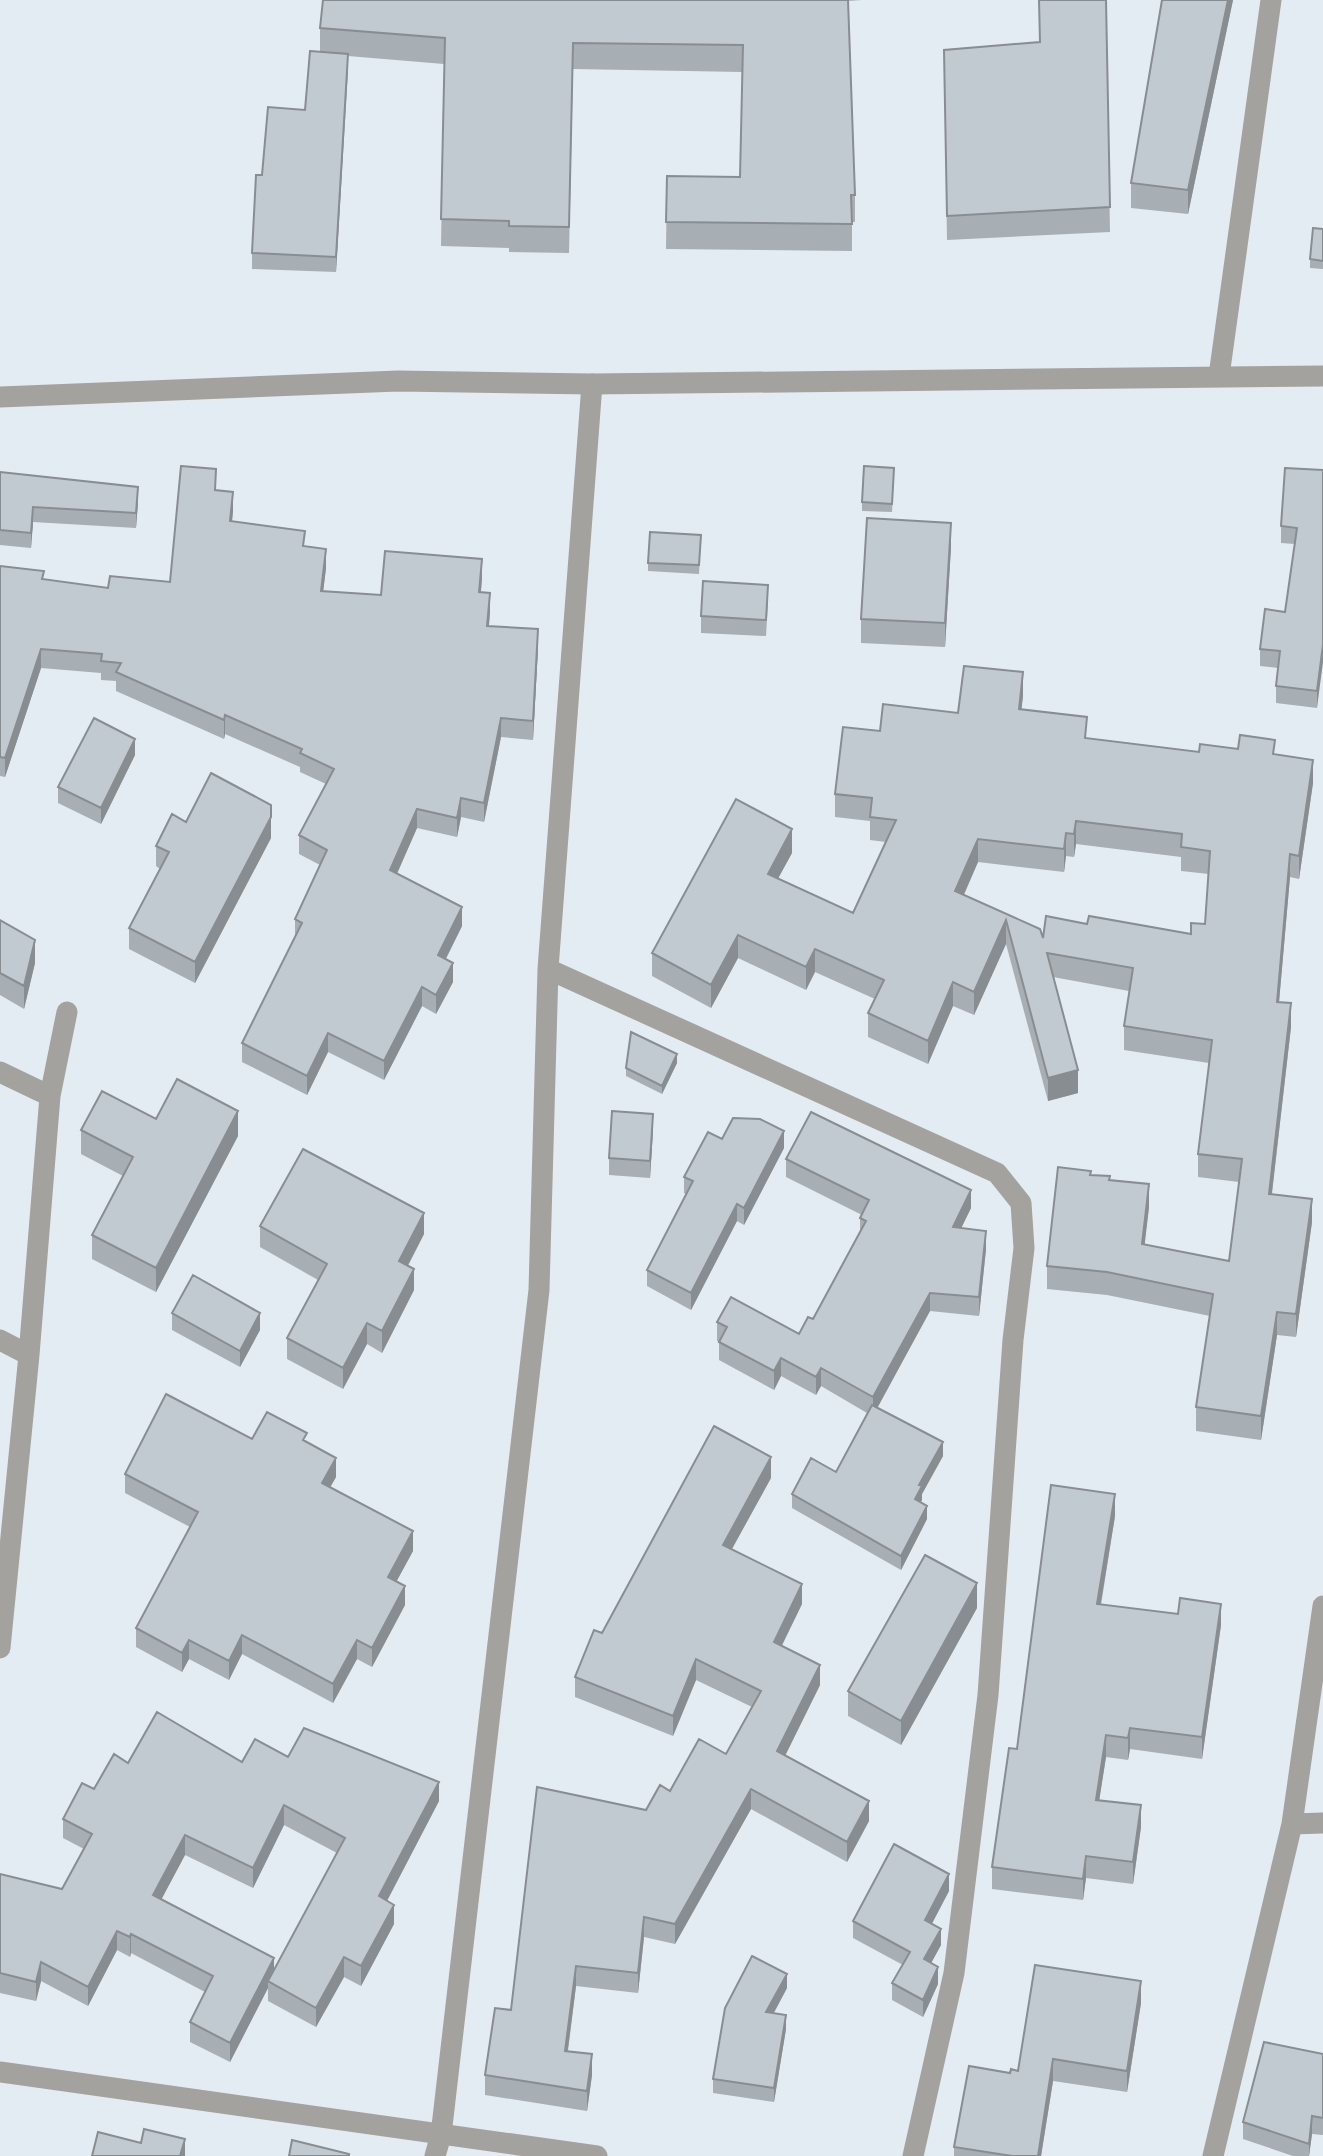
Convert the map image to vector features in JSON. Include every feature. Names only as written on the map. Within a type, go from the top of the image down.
[{"type":"street","points":[[1219,376],[1271,0]]},
{"type":"street","points":[[0,397],[398,381],[592,384],[1323,376]]},
{"type":"street","points":[[435,2156],[441,2135],[539,1290],[548,969],[592,384]]},
{"type":"street","points":[[548,969],[997,1173],[1021,1203],[1024,1248],[1013,1340],[988,1695],[954,1973],[913,2156]]},
{"type":"street","points":[[0,1648],[29,1355],[50,1096],[67,1012]]},
{"type":"street","points":[[0,1072],[50,1096]]},
{"type":"street","points":[[0,1340],[29,1355]]},
{"type":"street","points":[[1213,2156],[1292,1824],[1323,1606]]},
{"type":"street","points":[[1292,1824],[1323,1823]]},
{"type":"street","points":[[0,2072],[597,2156]]},
{"type":"building","points":[[323,0],[848,0],[855,195],[851,195],[852,224],[666,222],[667,176],[740,177],[743,45],[573,43],[569,227],[509,226],[509,221],[441,219],[445,38],[320,28]]},
{"type":"building","points":[[1039,0],[1106,0],[1110,207],[947,216],[944,50],[1040,42]]},
{"type":"building","points":[[1162,0],[1228,0],[1188,190],[1131,183]]},
{"type":"building","points":[[310,51],[348,54],[336,257],[252,253],[256,175],[262,175],[268,107],[305,110]]},
{"type":"building","points":[[1313,228],[1323,229],[1323,261],[1310,259]]},
{"type":"building","points":[[181,466],[216,469],[215,490],[233,492],[230,521],[305,531],[303,546],[326,549],[321,591],[381,595],[385,551],[482,559],[479,592],[490,593],[487,626],[538,629],[533,721],[501,718],[484,803],[461,798],[457,818],[417,809],[390,870],[462,907],[438,955],[453,963],[436,995],[422,987],[384,1061],[328,1033],[307,1076],[242,1043],[302,923],[295,919],[327,850],[299,835],[334,769],[300,753],[302,749],[225,715],[224,720],[116,672],[121,663],[101,661],[102,654],[41,649],[5,758],[0,757],[0,566],[44,571],[42,579],[108,588],[110,576],[170,582]]},
{"type":"building","points":[[864,466],[894,468],[892,504],[862,502]]},
{"type":"building","points":[[1285,468],[1323,470],[1323,645],[1317,691],[1276,686],[1280,651],[1260,649],[1265,609],[1285,612],[1297,528],[1281,526]]},
{"type":"building","points":[[0,472],[138,487],[136,513],[33,507],[31,533],[0,530]]},
{"type":"building","points":[[867,518],[951,523],[945,623],[861,619]]},
{"type":"building","points":[[650,532],[701,535],[699,565],[648,563]]},
{"type":"building","points":[[703,581],[768,585],[766,620],[701,616]]},
{"type":"building","points":[[964,666],[1023,672],[1019,709],[1087,717],[1085,738],[1199,752],[1200,744],[1238,749],[1240,735],[1275,740],[1273,754],[1313,760],[1299,856],[1290,854],[1277,1002],[1291,1003],[1269,1194],[1312,1199],[1296,1314],[1277,1312],[1261,1416],[1196,1407],[1213,1294],[1107,1272],[1047,1266],[1058,1167],[1091,1171],[1090,1175],[1110,1176],[1109,1180],[1149,1184],[1142,1244],[1229,1261],[1242,1159],[1198,1154],[1212,1040],[1124,1026],[1133,968],[1047,953],[1078,1070],[1048,1078],[1006,920],[974,992],[953,982],[928,1041],[868,1013],[884,980],[815,949],[806,967],[738,935],[711,985],[652,953],[736,799],[792,829],[768,874],[853,913],[896,820],[870,817],[872,798],[835,794],[843,727],[880,731],[883,704],[958,713]],"holes":[[[1076,821],[1182,834],[1181,847],[1210,851],[1205,924],[1191,923],[1191,934],[1089,916],[1087,924],[1046,916],[1043,938],[1040,929],[955,891],[978,839],[1064,849],[1066,833],[1074,834]]]},
{"type":"building","points":[[94,718],[135,739],[101,808],[58,787]]},
{"type":"building","points":[[211,773],[271,805],[271,817],[195,962],[129,928],[169,852],[156,846],[172,814],[186,822]]},
{"type":"building","points":[[0,920],[35,940],[24,986],[0,973]]},
{"type":"building","points":[[631,1032],[677,1054],[662,1086],[626,1068]]},
{"type":"building","points":[[177,1079],[238,1111],[156,1268],[92,1235],[133,1157],[81,1130],[102,1091],[156,1119]]},
{"type":"building","points":[[612,1111],[653,1114],[650,1161],[609,1158]]},
{"type":"building","points":[[811,1112],[971,1190],[953,1227],[986,1231],[979,1297],[930,1293],[873,1397],[821,1368],[816,1377],[781,1358],[774,1371],[719,1342],[727,1327],[717,1322],[731,1297],[799,1334],[808,1317],[813,1319],[866,1221],[860,1218],[869,1200],[786,1159]]},
{"type":"building","points":[[733,1118],[760,1119],[784,1131],[744,1208],[737,1204],[691,1293],[647,1270],[693,1181],[684,1177],[708,1132],[722,1139]]},
{"type":"building","points":[[303,1149],[424,1213],[399,1261],[414,1269],[382,1331],[367,1323],[343,1368],[287,1338],[327,1264],[260,1226]]},
{"type":"building","points":[[193,1275],[260,1313],[240,1351],[172,1313]]},
{"type":"building","points":[[166,1394],[252,1439],[267,1412],[307,1433],[303,1440],[336,1458],[322,1483],[413,1531],[388,1577],[405,1586],[372,1648],[357,1640],[333,1684],[242,1635],[229,1661],[189,1640],[182,1653],[136,1628],[198,1512],[125,1474]]},
{"type":"building","points":[[872,1405],[943,1442],[919,1485],[922,1486],[915,1499],[927,1506],[901,1556],[792,1494],[811,1458],[836,1472]]},
{"type":"building","points":[[714,1426],[771,1457],[723,1545],[802,1584],[774,1642],[820,1665],[777,1751],[869,1801],[847,1842],[751,1789],[675,1924],[644,1917],[638,1973],[576,1966],[565,2051],[592,2054],[587,2091],[485,2075],[495,2008],[511,2010],[537,1787],[646,1810],[660,1785],[670,1791],[699,1739],[726,1754],[761,1691],[696,1659],[673,1716],[575,1677],[594,1630],[602,1633]]},
{"type":"building","points":[[1051,1485],[1115,1494],[1097,1604],[1178,1614],[1180,1598],[1221,1604],[1202,1737],[1130,1728],[1128,1738],[1106,1735],[1096,1800],[1141,1805],[1133,1862],[1086,1856],[1083,1879],[992,1867],[1009,1748],[1017,1749]]},
{"type":"building","points":[[925,1555],[977,1583],[901,1721],[848,1691]]},
{"type":"building","points":[[157,1712],[242,1762],[255,1739],[288,1757],[304,1728],[439,1782],[379,1896],[394,1905],[361,1966],[344,1957],[316,2008],[268,1981],[345,1838],[284,1805],[253,1868],[185,1835],[153,1895],[274,1958],[230,2043],[190,2022],[213,1976],[131,1934],[130,1937],[117,1931],[88,1987],[41,1962],[36,1982],[0,1973],[0,1874],[62,1889],[92,1834],[63,1819],[82,1783],[94,1789],[114,1754],[128,1763]]},
{"type":"building","points":[[894,1844],[949,1874],[925,1920],[941,1929],[924,1959],[938,1967],[923,2000],[892,1983],[910,1952],[853,1921]]},
{"type":"building","points":[[752,1956],[787,1974],[766,2012],[786,2015],[774,2088],[713,2079],[725,2008]]},
{"type":"building","points":[[1035,1965],[1141,1981],[1127,2071],[1053,2059],[1038,2156],[1012,2156],[954,2147],[969,2066],[1010,2073],[1011,2069],[1018,2071]]},
{"type":"building","points":[[1264,2042],[1323,2054],[1323,2118],[1312,2116],[1309,2144],[1243,2122]]},
{"type":"building","points":[[144,2129],[185,2139],[180,2156],[92,2156],[98,2132],[141,2143]]},
{"type":"building","points":[[292,2140],[349,2154],[349,2156],[289,2156]]}]
